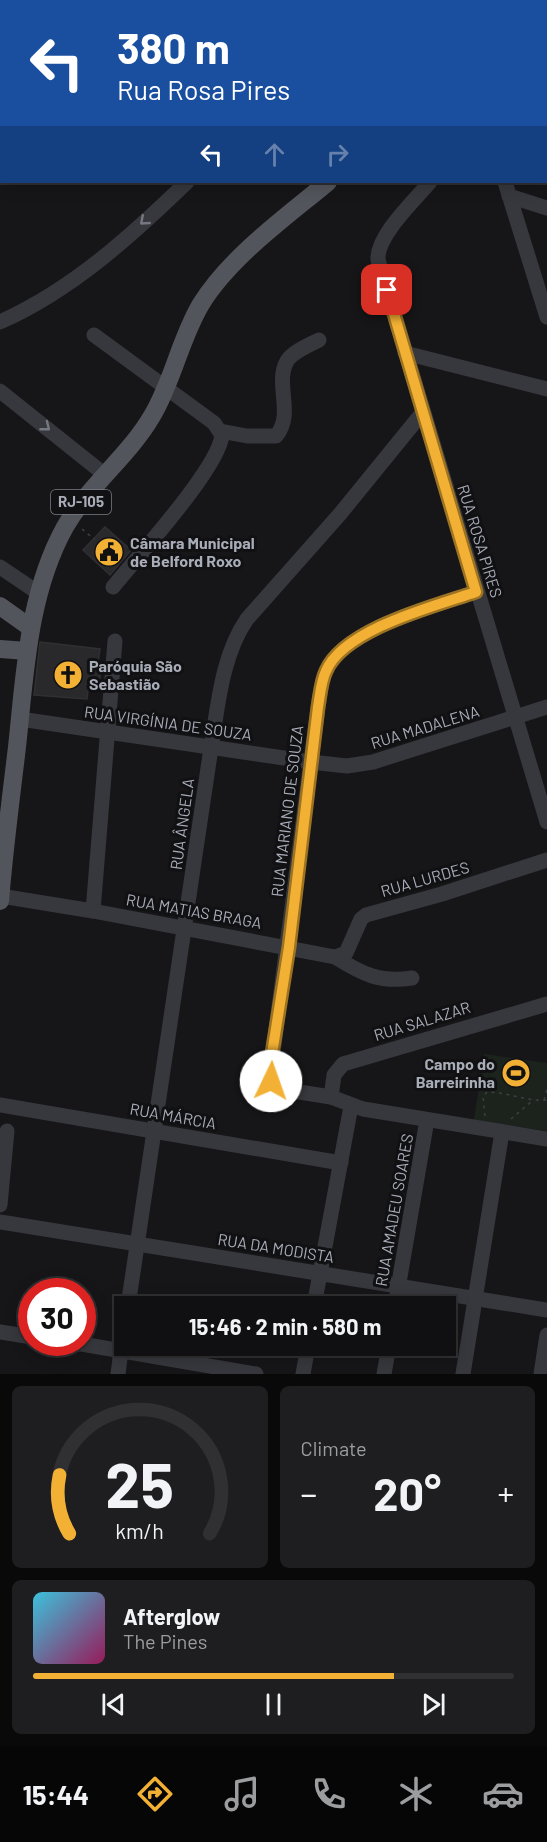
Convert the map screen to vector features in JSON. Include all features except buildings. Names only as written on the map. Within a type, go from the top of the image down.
[{"type":"main road","name":"RJ-105","points":[[0,901],[5,817],[20,719],[27,651],[40,594],[53,554],[66,526],[83,499],[126,453],[145,428],[159,402],[194,318],[216,283],[234,264],[327,183]]},
{"type":"main road","points":[[0,606],[31,628]]},
{"type":"main road","points":[[0,649],[27,651]]},
{"type":"street","points":[[0,321],[54,294],[77,279],[186,183]]},
{"type":"street","name":"RUA ROSA PIRES","points":[[429,183],[387,234],[378,252],[381,269],[476,592],[517,717],[547,822]]},
{"type":"street","points":[[507,189],[547,208]]},
{"type":"street","points":[[507,189],[547,317]]},
{"type":"street","points":[[94,335],[214,423],[220,430],[222,441],[203,474],[182,503],[113,587]]},
{"type":"street","points":[[220,430],[247,435],[276,436],[283,428],[285,414],[283,372],[287,360],[319,340]]},
{"type":"street","points":[[405,353],[547,390]]},
{"type":"street","points":[[0,391],[105,474]]},
{"type":"street","name":"RUA ÂNGELA","points":[[129,1296],[222,682],[242,626],[340,514],[423,412]]},
{"type":"street","points":[[0,567],[40,594]]},
{"type":"street","name":"RUA MARIANO DE SOUZA","points":[[331,1097],[280,1089],[274,1086],[270,1072],[289,947],[310,762],[325,671],[345,647],[377,627],[476,592]]},
{"type":"street","points":[[93,911],[115,641]]},
{"type":"street","name":"RUA MADALENA","points":[[310,762],[346,765],[373,762],[547,707]]},
{"type":"street","name":"RUA VIRGÍNIA DE SOUZA","points":[[20,719],[310,762]]},
{"type":"street","name":"RUA LURDES","points":[[335,957],[346,953],[361,920],[366,915],[442,894],[547,860]]},
{"type":"street","name":"RUA MATIAS BRAGA","points":[[0,896],[289,947],[335,957],[354,969],[388,980],[412,978]]},
{"type":"street","name":"RUA SALAZAR","points":[[331,1097],[334,1075],[343,1064],[547,1004]]},
{"type":"street","points":[[331,1097],[351,1106],[427,1120],[505,1127],[547,1139]]},
{"type":"street","name":"RUA MÁRCIA","points":[[0,1105],[341,1163]]},
{"type":"street","points":[[316,1296],[351,1106]]},
{"type":"street","name":"RUA AMADEU SOARES","points":[[397,1296],[427,1120]]},
{"type":"street","points":[[462,1374],[505,1127]]},
{"type":"street","points":[[0,1205],[8,1131]]},
{"type":"street","name":"RUA DA MODISTA","points":[[0,1222],[547,1310]]},
{"type":"street","points":[[0,1332],[18,1335]]},
{"type":"street","points":[[541,1374],[547,1335]]},
{"type":"street","points":[[96,1346],[114,1349]]},
{"type":"street","points":[[117,1374],[120,1356]]},
{"type":"street","points":[[155,1356],[256,1374]]},
{"type":"street","points":[[303,1374],[306,1356]]},
{"type":"street","points":[[384,1374],[387,1356]]},
{"type":"path","points":[[76,525],[94,538]]},
{"type":"path","points":[[483,1096],[487,1092],[494,1092],[532,1101],[545,1100],[547,1089]]},
{"type":"path","points":[[505,1127],[532,1101]]},
{"type":"shaded area","points":[[484,1054],[547,1063],[547,1131],[474,1120]]},
{"type":"place","name":"Câmara Municipal de Belford Roxo","points":[[109,552]]},
{"type":"place","name":"Paróquia São Sebastião","points":[[68,675]]},
{"type":"place","name":"Campo do Barreirinha","points":[[516,1073]]},
{"type":"route","points":[[271,1081],[271,1060],[289,947],[310,762],[325,671],[345,647],[363,634],[476,592],[387,290]]}]
